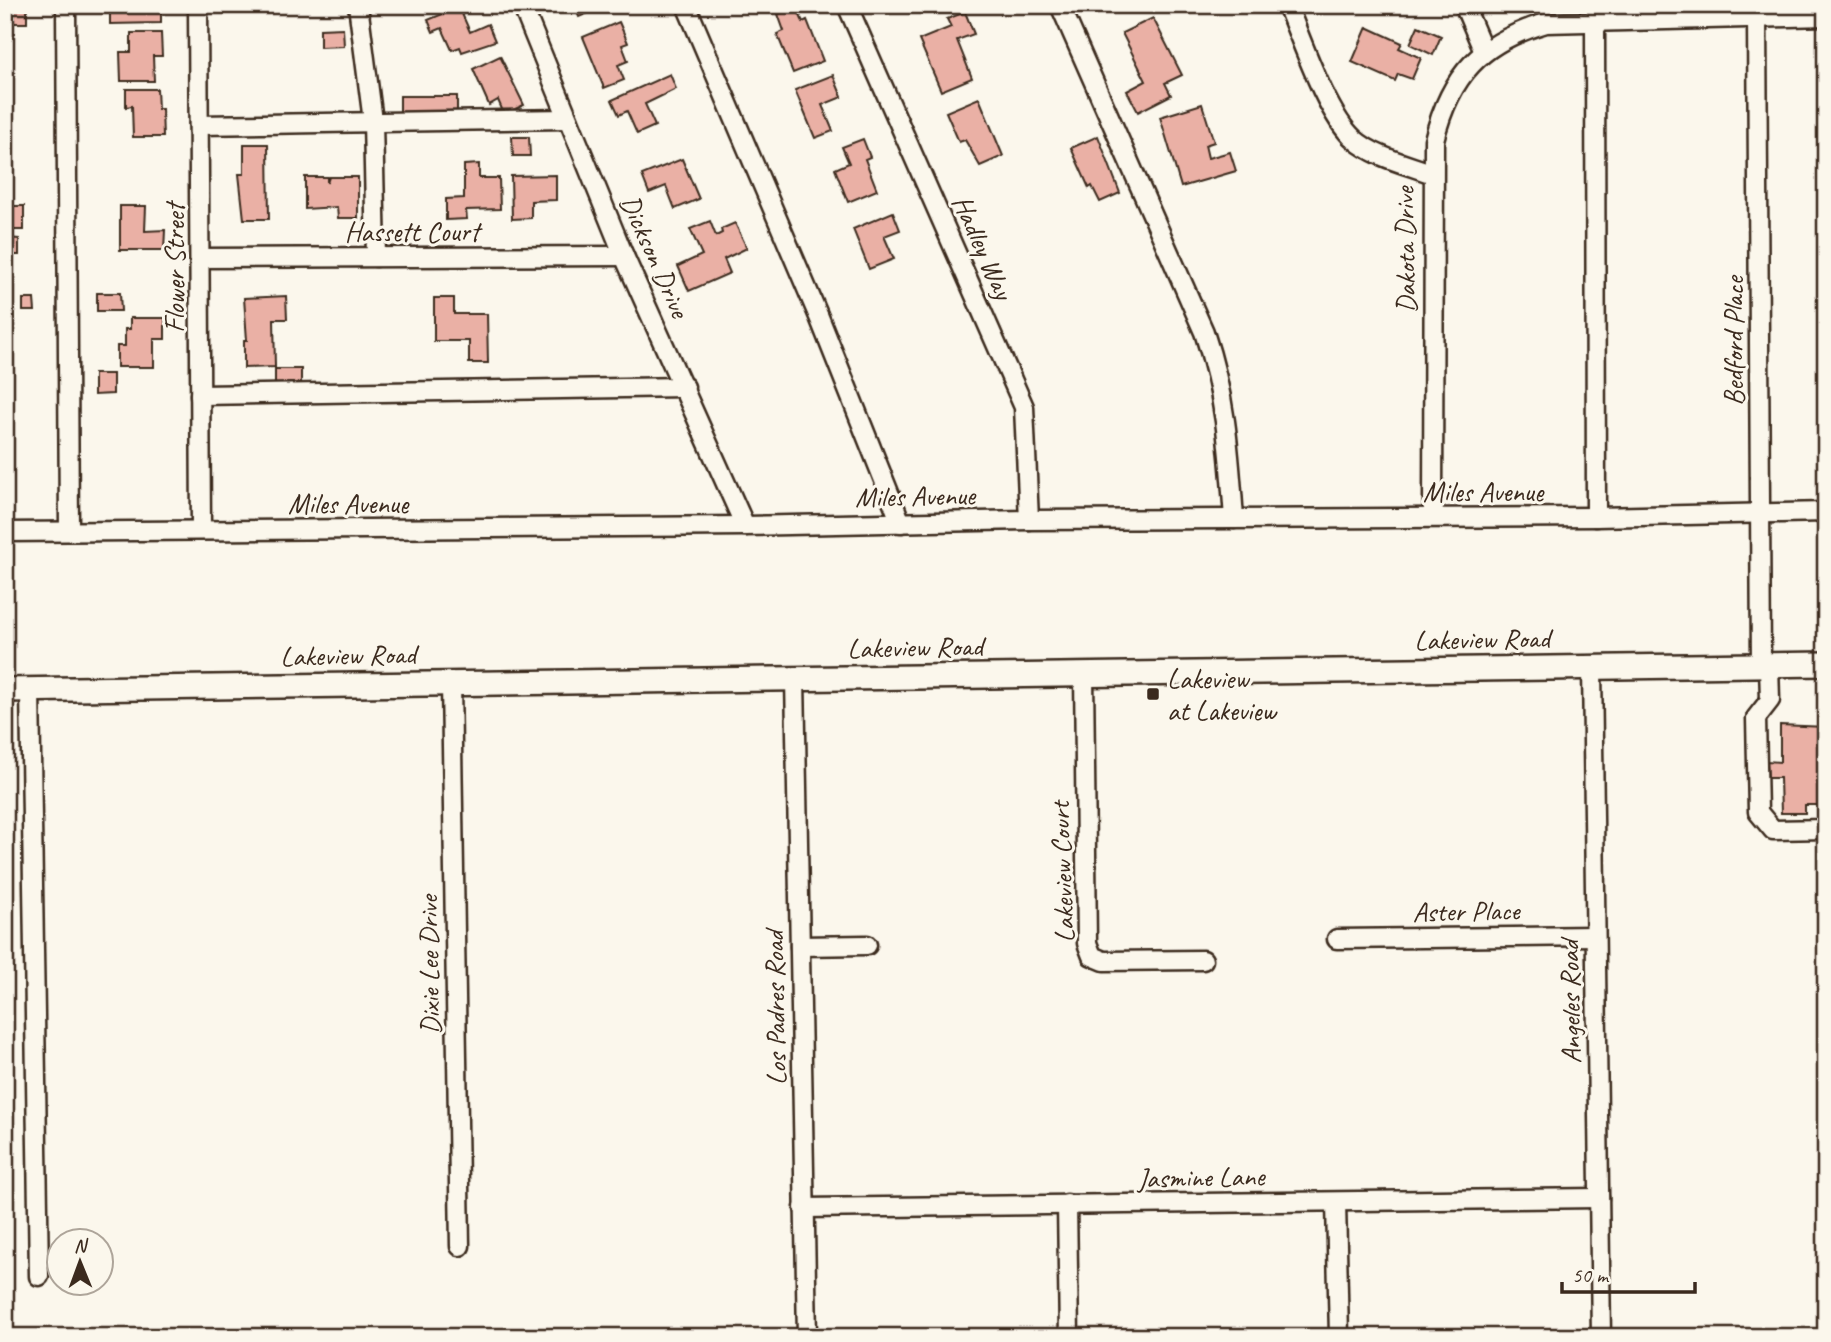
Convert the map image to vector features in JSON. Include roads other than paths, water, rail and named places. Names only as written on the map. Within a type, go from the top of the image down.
[{"type":"main road","name":"Lakeview Road","points":[[5,690],[1826,664]]},
{"type":"street","points":[[66,5],[69,531]]},
{"type":"street","name":"Flower Street","points":[[198,5],[201,530]]},
{"type":"street","points":[[358,5],[373,121],[376,257]]},
{"type":"street","name":"Dickson Drive","points":[[522,5],[624,256],[745,526]]},
{"type":"street","points":[[686,5],[819,317],[901,523]]},
{"type":"street","name":"Hadley Way","points":[[847,5],[1024,407],[1029,520]]},
{"type":"street","points":[[1060,5],[1204,332],[1220,380],[1226,414],[1234,519]]},
{"type":"street","name":"Dakota Drive","points":[[1287,5],[1323,87],[1354,139],[1372,150],[1433,174],[1433,517]]},
{"type":"street","points":[[1464,5],[1485,52]]},
{"type":"street","points":[[1433,174],[1434,140],[1441,112],[1453,86],[1485,52],[1518,31],[1546,23],[1826,16]]},
{"type":"street","name":"Bedford Place","points":[[1757,17],[1760,515],[1765,665],[1770,700],[1756,718],[1758,812],[1773,831],[1826,829]]},
{"type":"street","points":[[1595,23],[1596,517]]},
{"type":"street","points":[[199,125],[568,119]]},
{"type":"street","name":"Hassett Court","points":[[200,258],[624,256]]},
{"type":"street","points":[[200,395],[685,387]]},
{"type":"street","name":"Miles Avenue","points":[[5,532],[745,526],[1029,520],[1596,517],[1826,512]]},
{"type":"street","name":"Angeles Road","points":[[1592,667],[1601,1337]]},
{"type":"street","name":"Lakeview Court","points":[[1084,674],[1087,943],[1092,957],[1104,961],[1203,960]]},
{"type":"street","name":"Los Padres Road","points":[[795,678],[807,1337]]},
{"type":"street","name":"Dixie Lee Drive","points":[[452,683],[460,1247]]},
{"type":"street","points":[[30,689],[39,1276]]},
{"type":"street","name":"Aster Place","points":[[1337,939],[1595,936]]},
{"type":"street","points":[[800,946],[867,945]]},
{"type":"street","name":"Jasmine Lane","points":[[804,1208],[1599,1198]]},
{"type":"street","points":[[1336,1202],[1339,1337]]},
{"type":"street","points":[[1067,1204],[1069,1337]]},
{"type":"place","name":"Lakeview at Lakeview","points":[[1153,694]]}]
